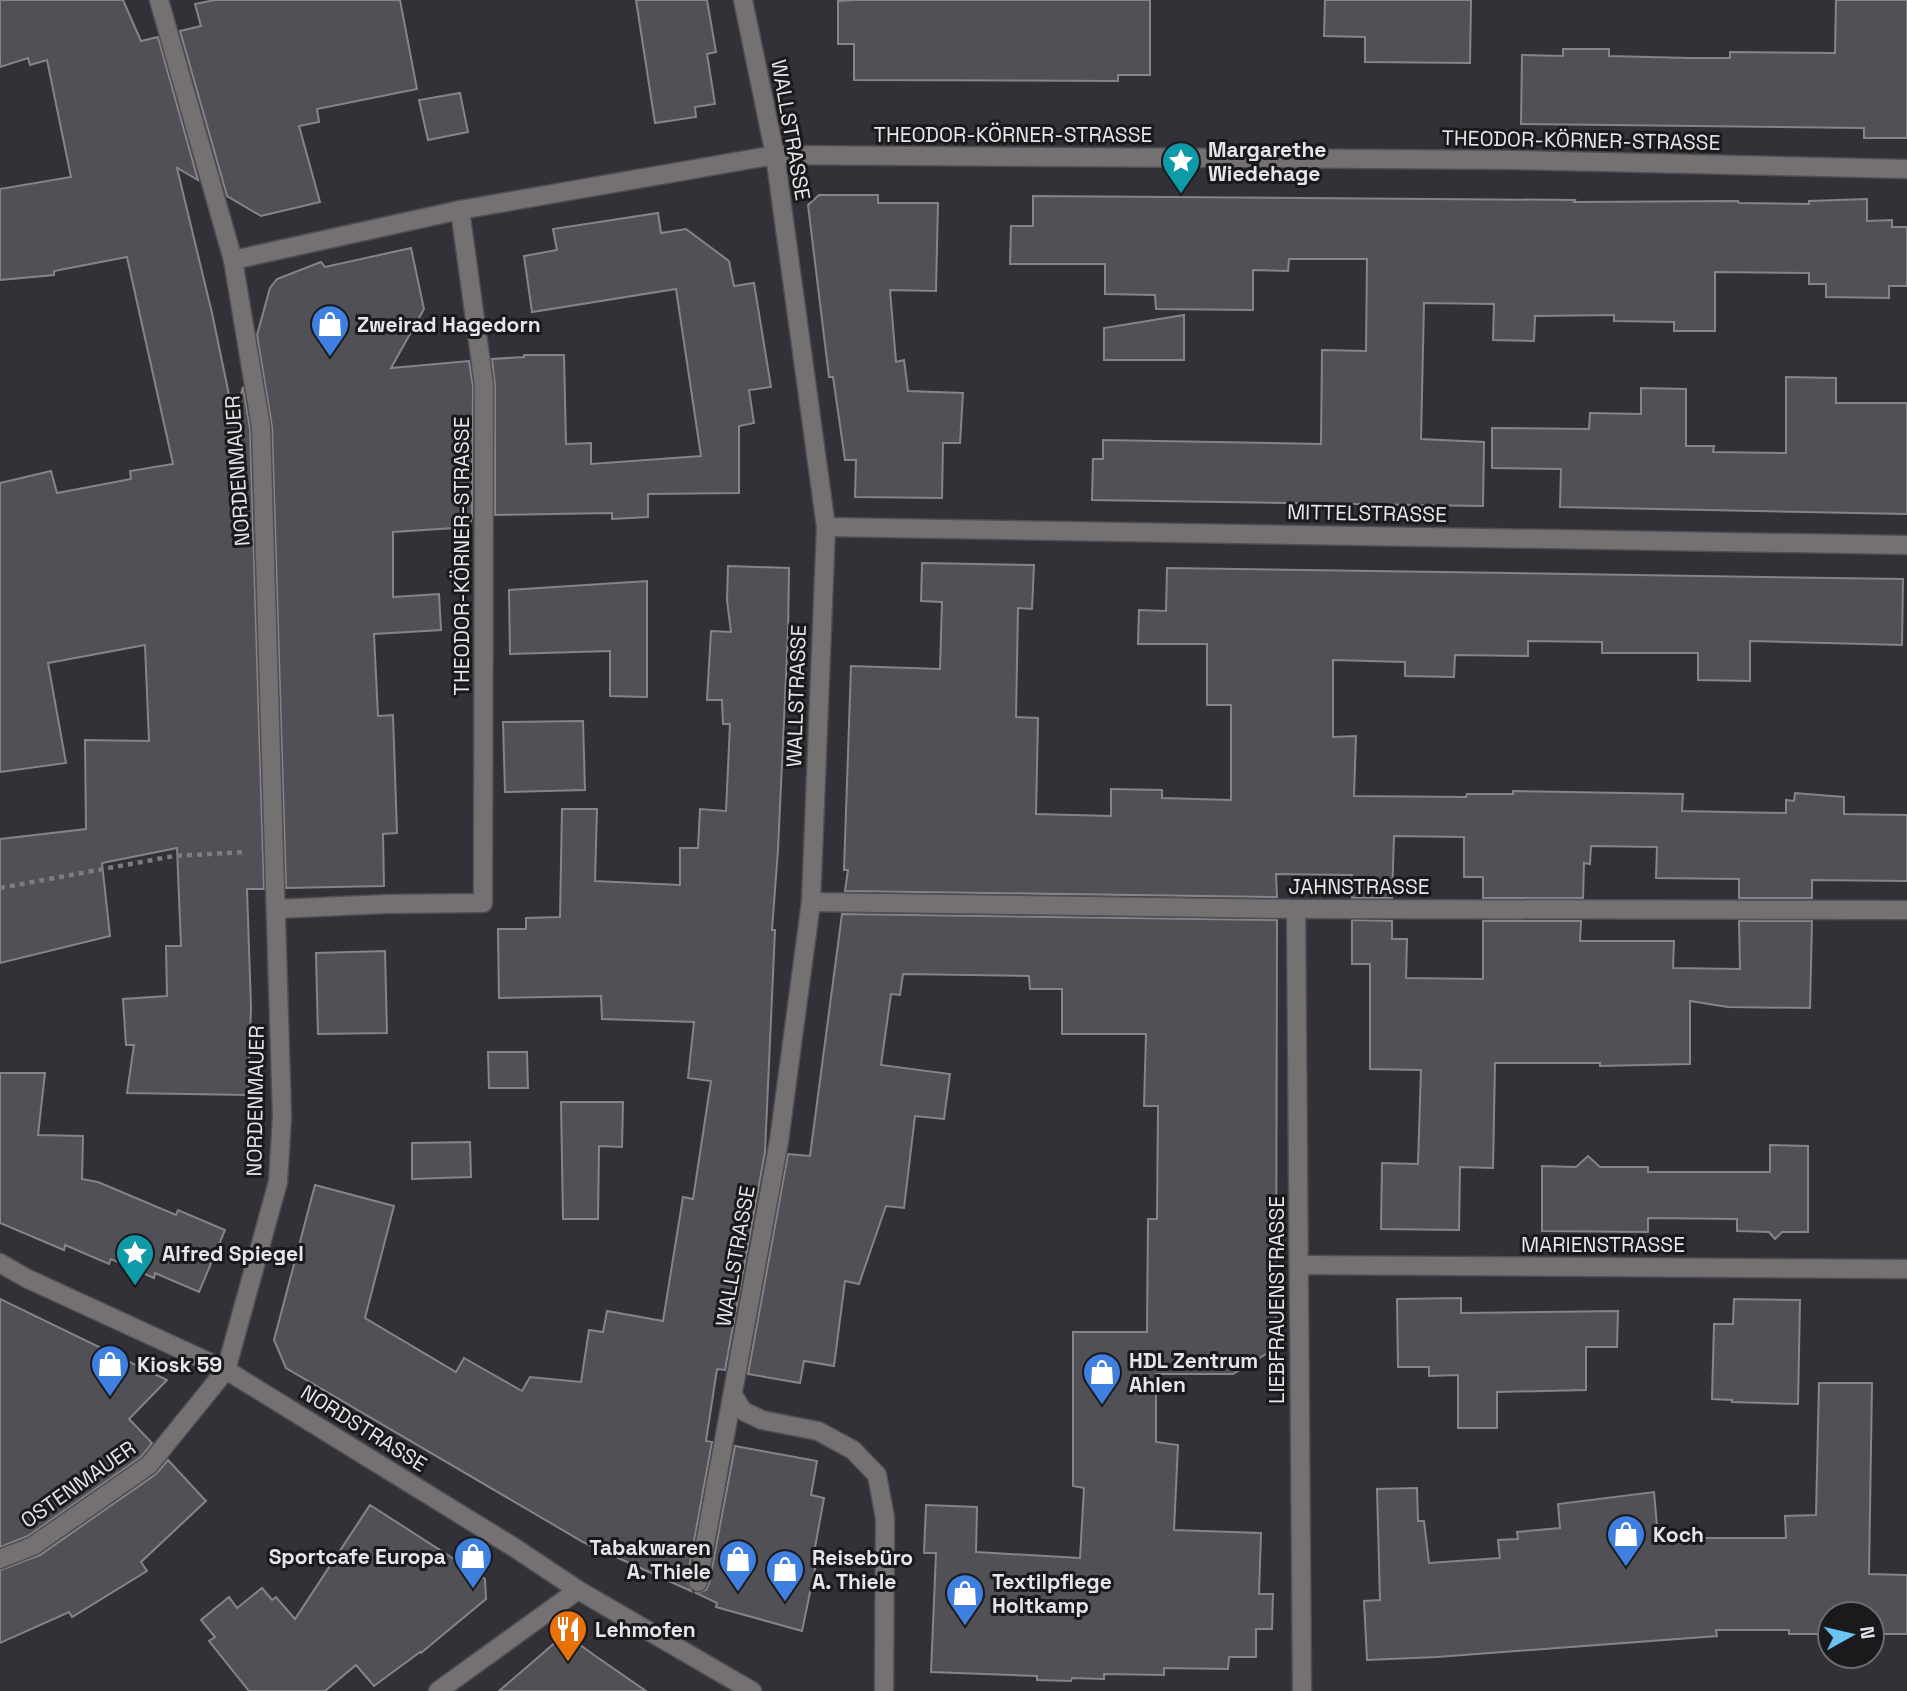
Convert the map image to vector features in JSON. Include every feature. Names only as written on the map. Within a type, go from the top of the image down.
[{"type":"street","name":"NORDENMAUER","points":[[159,0],[233,260],[261,427],[282,1116],[278,1182],[226,1370]]},
{"type":"street","name":"WALLSTRASSE","points":[[698,1582],[779,1141],[811,902],[826,527],[775,155],[743,0]]},
{"type":"street","name":"THEODOR-KÖRNER-STRASSE","points":[[233,260],[460,210],[775,155],[1502,160],[1907,169]]},
{"type":"street","name":"THEODOR-KÖRNER-STRASSE","points":[[276,909],[483,903],[484,385],[460,210]]},
{"type":"street","name":"MITTELSTRASSE","points":[[826,527],[1907,545]]},
{"type":"street","name":"JAHNSTRASSE","points":[[811,902],[1296,909],[1907,910]]},
{"type":"street","name":"LIEBFRAUENSTRASSE","points":[[1296,909],[1302,1691]]},
{"type":"street","name":"NORDSTRASSE","points":[[0,1263],[26,1278],[226,1370],[515,1548],[578,1590],[752,1691]]},
{"type":"street","name":"MARIENSTRASSE","points":[[1298,1265],[1907,1269]]},
{"type":"street","name":"OSTENMAUER","points":[[0,1559],[33,1546],[149,1465],[226,1370]]},
{"type":"street","points":[[733,1395],[743,1411],[762,1420],[818,1431],[853,1450],[877,1475],[885,1518],[884,1691]]},
{"type":"street","points":[[438,1691],[578,1590]]},
{"type":"path","points":[[0,888],[174,856],[274,851]]},
{"type":"building","points":[[0,0],[123,0],[141,41],[158,37],[198,180],[177,168],[234,419],[243,387],[250,428],[264,889],[247,889],[251,1007],[248,1095],[127,1093],[134,1045],[126,1045],[123,999],[167,996],[166,946],[181,946],[177,848],[102,863],[110,936],[0,963],[0,839],[86,829],[85,740],[149,741],[145,645],[48,663],[66,763],[0,772],[0,483],[51,471],[57,493],[131,479],[130,471],[173,464],[127,257],[54,271],[54,275],[0,280],[0,189],[71,177],[47,60],[30,65],[28,58],[0,67]]},
{"type":"building","points":[[215,0],[400,0],[417,89],[317,109],[319,122],[299,126],[320,202],[261,216],[227,196],[180,31],[201,26],[195,4]]},
{"type":"building","points":[[636,0],[707,0],[716,52],[707,54],[715,104],[695,107],[696,117],[655,123]]},
{"type":"building","points":[[1150,0],[1150,75],[1118,75],[1118,81],[854,80],[854,44],[838,44],[838,1]]},
{"type":"building","points":[[1325,0],[1471,0],[1470,63],[1365,62],[1365,37],[1324,36]]},
{"type":"building","points":[[1836,0],[1907,0],[1907,138],[1864,138],[1864,128],[1521,124],[1522,55],[1563,56],[1563,49],[1609,49],[1609,56],[1689,58],[1730,58],[1730,52],[1835,53]]},
{"type":"building","points":[[460,93],[468,132],[428,140],[419,100]]},
{"type":"building","points":[[819,195],[878,195],[878,203],[938,203],[936,291],[890,290],[896,362],[904,360],[908,391],[963,393],[960,443],[943,443],[942,498],[855,497],[856,460],[845,460],[833,377],[829,377],[808,205]]},
{"type":"building","points":[[1033,196],[1575,200],[1574,202],[1738,201],[1809,204],[1809,201],[1867,199],[1867,221],[1892,220],[1892,227],[1907,227],[1907,286],[1889,286],[1889,298],[1826,297],[1826,284],[1809,284],[1809,273],[1715,272],[1715,331],[1674,331],[1674,322],[1614,321],[1614,315],[1535,316],[1534,341],[1493,340],[1494,304],[1424,303],[1421,439],[1484,442],[1483,506],[1092,500],[1093,459],[1103,459],[1103,440],[1321,444],[1322,350],[1366,351],[1367,259],[1289,259],[1288,271],[1253,270],[1253,310],[1156,309],[1155,295],[1105,294],[1105,264],[1010,264],[1011,226],[1033,226]]},
{"type":"building","points":[[658,213],[661,233],[686,229],[729,261],[734,286],[754,283],[771,387],[749,390],[754,423],[739,426],[739,493],[648,494],[648,517],[612,519],[612,513],[495,515],[495,385],[492,359],[524,355],[564,355],[566,444],[591,443],[591,464],[701,456],[676,289],[532,312],[524,256],[557,250],[553,229]]},
{"type":"building","points":[[411,248],[424,309],[391,368],[469,361],[473,386],[470,527],[393,532],[393,597],[439,594],[441,630],[374,634],[378,716],[393,715],[397,833],[383,834],[384,886],[286,888],[272,427],[257,335],[270,288],[277,279],[321,262],[325,267]]},
{"type":"building","points":[[1184,315],[1184,360],[1104,360],[1104,328]]},
{"type":"building","points":[[1786,377],[1836,378],[1836,403],[1907,403],[1907,514],[1560,507],[1561,469],[1492,468],[1492,428],[1589,429],[1590,413],[1641,414],[1641,388],[1686,389],[1686,446],[1714,446],[1713,452],[1786,453]]},
{"type":"building","points":[[922,563],[1034,565],[1032,609],[1018,608],[1016,717],[1038,718],[1036,814],[1111,816],[1111,789],[1162,790],[1162,798],[1231,800],[1231,705],[1207,705],[1207,644],[1138,644],[1139,610],[1166,611],[1167,568],[1903,579],[1902,645],[1750,641],[1750,681],[1698,680],[1698,653],[1602,653],[1602,642],[1528,641],[1528,656],[1455,655],[1454,677],[1405,676],[1405,662],[1333,660],[1333,737],[1356,736],[1354,796],[1466,797],[1467,794],[1513,794],[1513,791],[1683,794],[1682,811],[1786,813],[1786,800],[1794,801],[1795,793],[1844,797],[1844,814],[1907,815],[1907,881],[1812,880],[1812,898],[1739,898],[1739,879],[1656,878],[1657,847],[1591,846],[1590,864],[1584,863],[1583,898],[1483,898],[1483,877],[1464,877],[1464,837],[1394,836],[1392,898],[1352,898],[1352,875],[1276,874],[1277,897],[845,891],[848,870],[844,870],[851,666],[940,669],[942,602],[921,601]]},
{"type":"building","points":[[728,566],[789,568],[788,633],[772,930],[775,930],[765,1152],[725,1370],[717,1369],[706,1441],[712,1442],[687,1580],[691,1591],[583,1542],[286,1368],[274,1340],[315,1185],[394,1206],[365,1318],[456,1372],[464,1358],[522,1391],[530,1377],[581,1382],[589,1330],[603,1332],[607,1311],[663,1321],[683,1197],[693,1199],[711,1081],[688,1078],[694,1022],[602,1019],[601,996],[499,998],[498,929],[526,929],[526,918],[560,917],[562,809],[597,809],[595,881],[680,885],[680,848],[698,848],[700,809],[726,811],[730,724],[723,724],[722,700],[707,700],[711,631],[731,632],[727,600]]},
{"type":"building","points":[[647,581],[647,697],[610,696],[610,651],[510,654],[509,590]]},
{"type":"building","points":[[583,721],[585,790],[505,792],[503,722]]},
{"type":"building","points":[[842,914],[1277,920],[1276,1348],[1233,1374],[1156,1374],[1156,1442],[1178,1445],[1174,1530],[1261,1533],[1259,1594],[1273,1594],[1272,1629],[1256,1629],[1256,1657],[1229,1657],[1228,1669],[1164,1668],[1164,1675],[1104,1674],[1104,1679],[1072,1678],[1071,1681],[1037,1680],[1037,1676],[931,1672],[936,1553],[924,1553],[926,1505],[977,1507],[976,1552],[1080,1558],[1084,1488],[1073,1486],[1073,1332],[1147,1332],[1148,1219],[1157,1219],[1158,1106],[1144,1106],[1146,1034],[1062,1034],[1062,989],[1030,989],[1029,976],[903,974],[900,995],[891,994],[881,1065],[950,1074],[944,1119],[915,1116],[904,1208],[886,1206],[859,1284],[845,1281],[834,1366],[804,1361],[800,1383],[748,1374],[788,1154],[810,1156]]},
{"type":"building","points":[[1352,920],[1392,921],[1392,939],[1407,939],[1406,978],[1483,979],[1483,921],[1581,921],[1580,941],[1674,941],[1673,968],[1740,969],[1739,921],[1812,921],[1810,1008],[1728,1007],[1690,1001],[1690,1064],[1600,1066],[1600,1063],[1495,1063],[1493,1168],[1460,1167],[1459,1230],[1381,1229],[1382,1163],[1418,1164],[1421,1070],[1370,1069],[1370,964],[1352,964]]},
{"type":"building","points":[[385,951],[387,1033],[318,1034],[316,953]]},
{"type":"building","points":[[488,1052],[527,1052],[528,1088],[489,1088]]},
{"type":"building","points":[[0,1073],[45,1073],[38,1135],[83,1136],[82,1179],[98,1182],[176,1215],[178,1210],[225,1230],[199,1292],[155,1273],[154,1278],[111,1259],[109,1264],[65,1245],[64,1250],[0,1223]]},
{"type":"building","points":[[561,1102],[623,1102],[622,1147],[599,1146],[598,1219],[563,1219]]},
{"type":"building","points":[[470,1142],[471,1177],[412,1179],[412,1143]]},
{"type":"building","points":[[1770,1145],[1808,1146],[1808,1232],[1782,1232],[1775,1239],[1769,1232],[1737,1231],[1737,1219],[1648,1218],[1648,1232],[1542,1231],[1542,1166],[1576,1167],[1588,1156],[1600,1167],[1648,1167],[1648,1172],[1770,1172]]},
{"type":"building","points":[[1461,1298],[1461,1313],[1618,1311],[1617,1347],[1586,1347],[1586,1390],[1497,1392],[1497,1428],[1458,1428],[1458,1375],[1429,1376],[1429,1367],[1398,1367],[1397,1299]]},
{"type":"building","points":[[0,1299],[167,1380],[129,1419],[152,1443],[141,1457],[28,1536],[0,1547]]},
{"type":"building","points":[[1734,1299],[1800,1300],[1798,1404],[1712,1399],[1714,1324],[1733,1324]]},
{"type":"building","points":[[1819,1383],[1872,1383],[1869,1574],[1907,1575],[1907,1634],[1886,1634],[1886,1600],[1816,1600],[1816,1634],[1789,1634],[1789,1630],[1716,1630],[1717,1636],[1367,1660],[1364,1601],[1380,1600],[1377,1489],[1417,1488],[1418,1521],[1424,1521],[1429,1563],[1500,1558],[1498,1540],[1518,1539],[1517,1532],[1560,1528],[1558,1504],[1654,1492],[1658,1538],[1786,1538],[1785,1516],[1816,1515]]},
{"type":"building","points":[[735,1446],[817,1461],[811,1495],[824,1498],[814,1553],[818,1554],[802,1631],[716,1607],[717,1603],[696,1593],[706,1590],[709,1584]]},
{"type":"building","points":[[168,1460],[206,1501],[141,1562],[147,1571],[72,1617],[69,1612],[0,1643],[0,1570],[40,1555],[156,1474]]},
{"type":"building","points":[[370,1505],[485,1579],[486,1599],[421,1653],[374,1686],[356,1665],[325,1691],[249,1691],[209,1641],[215,1637],[201,1620],[229,1597],[237,1608],[262,1588],[272,1600],[276,1597],[295,1619]]},
{"type":"building","name":"Lehmofen","points":[[572,1639],[646,1691],[499,1691],[557,1641]]},
{"type":"place","name":"Margarethe Wiedehage","points":[[1181,195]]},
{"type":"place","name":"Zweirad Hagedorn","points":[[330,358]]},
{"type":"place","name":"Alfred Spiegel","points":[[135,1287]]},
{"type":"place","name":"Kiosk 59","points":[[110,1398]]},
{"type":"place","name":"HDL Zentrum Ahlen","points":[[1102,1406]]},
{"type":"place","name":"Koch","points":[[1626,1568]]},
{"type":"place","name":"Sportcafe Europa","points":[[473,1590]]},
{"type":"place","name":"Tabakwaren A. Thiele","points":[[738,1593]]},
{"type":"place","name":"Reisebüro A. Thiele","points":[[785,1603]]},
{"type":"place","name":"Textilpflege Holtkamp","points":[[965,1627]]},
{"type":"place","name":"Lehmofen","points":[[568,1663]]}]
